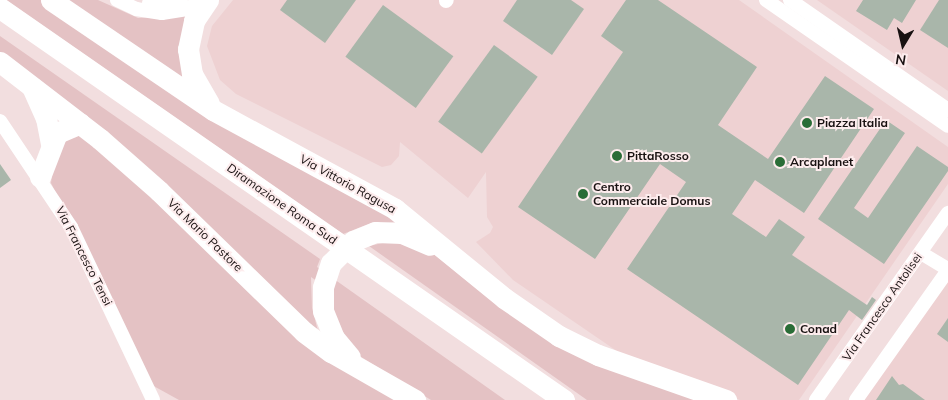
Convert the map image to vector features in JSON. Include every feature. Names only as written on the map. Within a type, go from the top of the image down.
[{"type":"highway","name":"Via Vittorio Ragusa","points":[[51,0],[213,110],[391,206],[517,308],[568,342],[604,358],[726,400]]},
{"type":"highway","points":[[207,0],[194,20],[188,49],[195,80],[213,110]]},
{"type":"highway","name":"Diramazione Roma Sud","points":[[0,8],[564,400]]},
{"type":"highway","name":"Diramazione Roma Sud","points":[[0,24],[541,400]]},
{"type":"highway","name":"Via Mario Pastore","points":[[0,62],[80,123],[172,203],[298,327],[332,352],[415,400]]},
{"type":"highway","points":[[31,85],[46,118],[51,144]]},
{"type":"highway","points":[[40,177],[51,144],[59,130],[80,123]]},
{"type":"highway","points":[[378,378],[337,342],[324,319],[322,299],[325,277],[334,259],[353,241],[375,232],[411,236],[465,265]]},
{"type":"street","points":[[117,0],[136,9],[162,12],[186,9],[207,0]]},
{"type":"street","points":[[136,0],[162,3],[181,0]]},
{"type":"street","points":[[766,0],[948,126]]},
{"type":"street","points":[[790,0],[948,110]]},
{"type":"street","name":"Via Francesco Tensi","points":[[0,121],[40,177],[88,259],[153,400]]},
{"type":"street","name":"Via Francesco Antolisei","points":[[816,400],[948,213]]},
{"type":"street","points":[[856,400],[948,269],[921,252]]},
{"type":"shaded area","points":[[6,0],[42,0],[402,222],[371,223],[343,234]]},
{"type":"shaded area","points":[[66,0],[98,0],[138,18],[193,15],[190,84]]},
{"type":"shaded area","points":[[233,0],[739,0],[948,147],[948,184],[799,400],[740,400],[627,358],[513,280],[476,242],[490,233],[493,227],[487,217],[486,172],[468,198],[400,142],[399,156],[391,165],[382,167],[236,94],[220,80],[207,46],[212,26]]},
{"type":"shaded area","points":[[817,0],[948,0],[948,91]]},
{"type":"shaded area","points":[[0,36],[320,259],[317,267],[505,400],[431,400],[353,352],[336,333],[329,289],[311,277],[312,308],[319,335],[0,56]]},
{"type":"shaded area","points":[[72,127],[402,400],[179,400],[150,384],[51,183],[56,145]]},
{"type":"shaded area","points":[[392,241],[431,252],[492,301],[708,400],[587,400],[369,246]]},
{"type":"shaded area","points":[[948,279],[948,400],[864,400]]},
{"type":"building","points":[[287,0],[356,0],[325,43],[280,10]]},
{"type":"building","points":[[517,0],[571,0],[584,9],[552,55],[503,21]]},
{"type":"building","name":"Centro Commerciale Domus","points":[[626,0],[658,0],[757,67],[718,125],[768,159],[825,76],[874,109],[804,213],[755,180],[732,214],[766,237],[779,219],[805,237],[792,255],[867,305],[872,297],[876,300],[862,320],[849,310],[798,385],[627,269],[686,182],[660,164],[595,259],[518,207],[623,52],[601,36]]},
{"type":"building","points":[[863,0],[916,0],[902,23],[894,18],[887,30],[856,11]]},
{"type":"building","points":[[939,0],[948,0],[948,48],[920,30]]},
{"type":"building","points":[[383,5],[453,56],[416,108],[345,57]]},
{"type":"building","points":[[494,45],[538,77],[482,154],[438,122]]},
{"type":"building","points":[[886,120],[905,133],[854,208],[868,218],[917,146],[948,167],[948,171],[884,264],[818,219]]},
{"type":"building","points":[[0,164],[11,180],[0,188]]},
{"type":"building","points":[[948,318],[948,342],[937,334]]},
{"type":"building","points":[[892,376],[899,385],[903,384],[925,400],[876,400]]},
{"type":"place","name":"Piazza Italia","points":[[807,123]]},
{"type":"place","name":"PittaRosso","points":[[617,156]]},
{"type":"place","name":"Arcaplanet","points":[[780,162]]},
{"type":"place","name":"Centro Commerciale Domus","points":[[583,194]]},
{"type":"place","name":"Conad","points":[[790,329]]}]
